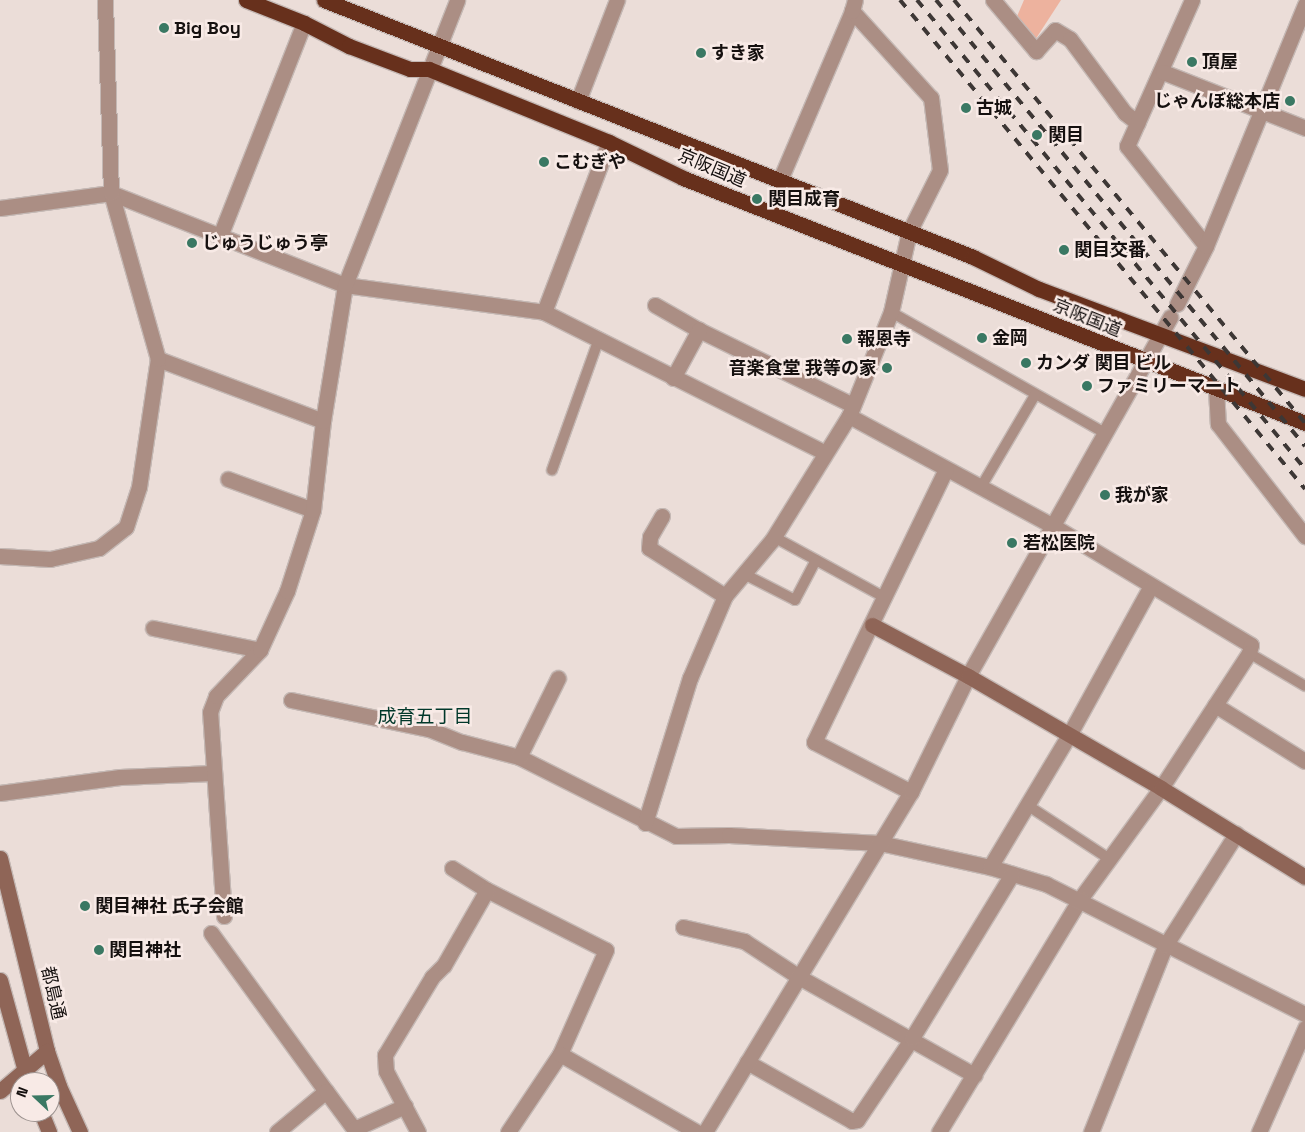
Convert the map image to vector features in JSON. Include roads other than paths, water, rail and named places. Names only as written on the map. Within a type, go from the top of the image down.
[{"type":"highway","name":"京阪国道","points":[[246,0],[304,23],[349,46],[410,69],[429,69],[609,142],[684,178],[1305,423]]},
{"type":"highway","name":"京阪国道","points":[[324,0],[973,256],[1039,289],[1305,389]]},
{"type":"street","points":[[0,556],[50,559],[99,548],[126,527],[140,488],[158,359],[111,193],[105,0]]},
{"type":"street","points":[[224,916],[212,773],[210,712],[216,696],[260,650],[286,590],[313,510],[323,421],[345,285],[457,0]]},
{"type":"street","points":[[578,101],[617,0]]},
{"type":"street","points":[[993,0],[1036,51],[1055,30],[1070,40],[1124,113],[1138,123]]},
{"type":"street","points":[[1192,0],[1128,146],[1206,246]]},
{"type":"street","points":[[645,823],[690,678],[725,596],[774,537],[851,410],[891,312],[909,232],[940,170],[931,98],[854,5],[780,180]]},
{"type":"street","points":[[705,1132],[911,792],[968,676],[1161,336],[1206,246],[1305,5]]},
{"type":"street","points":[[220,236],[304,23]]},
{"type":"street","points":[[1162,72],[1305,128]]},
{"type":"street","points":[[544,312],[609,142]]},
{"type":"street","points":[[0,208],[111,193],[345,285],[363,290],[544,312],[824,452]]},
{"type":"street","points":[[655,305],[851,410],[946,469],[1054,526],[1151,586],[1249,642],[1249,653],[1161,788],[1111,860],[1080,899],[939,1132]]},
{"type":"street","points":[[673,378],[699,330]]},
{"type":"street","points":[[158,359],[323,421]]},
{"type":"street","points":[[1216,388],[1218,424],[1305,536]]},
{"type":"street","points":[[911,792],[814,742],[886,598],[946,469]]},
{"type":"street","points":[[228,479],[313,510]]},
{"type":"street","points":[[662,516],[650,537],[648,548],[725,596]]},
{"type":"street","points":[[990,867],[1069,735],[1151,586]]},
{"type":"street","points":[[872,626],[968,676],[1161,788],[1305,877]]},
{"type":"street","points":[[154,628],[260,650]]},
{"type":"street","points":[[519,757],[558,678]]},
{"type":"street","points":[[290,700],[428,729],[462,742],[519,757],[645,823],[676,836],[729,835],[880,843],[990,867],[1080,899],[1165,946],[1305,1014]]},
{"type":"street","points":[[1215,705],[1305,761]]},
{"type":"street","points":[[0,793],[120,777],[212,773]]},
{"type":"street","points":[[1091,1132],[1165,946],[1236,834]]},
{"type":"street","name":"都島通","points":[[0,858],[48,1050],[59,1086],[80,1132]]},
{"type":"street","points":[[452,868],[487,890],[606,950],[560,1054],[508,1132]]},
{"type":"street","points":[[747,1062],[852,1121],[857,1120],[912,1038],[1012,874]]},
{"type":"street","points":[[418,1132],[386,1071],[385,1055],[432,977],[444,965],[487,890]]},
{"type":"street","points":[[683,927],[744,941],[799,977],[912,1038],[974,1075]]},
{"type":"street","points":[[211,933],[354,1129],[405,1106]]},
{"type":"street","points":[[0,980],[25,1072]]},
{"type":"street","points":[[1259,1132],[1305,1028]]},
{"type":"street","points":[[30,1072],[48,1050]]},
{"type":"street","points":[[560,1054],[697,1132]]},
{"type":"street","points":[[286,1129],[326,1091]]},
{"type":"lane","points":[[891,312],[1107,434]]},
{"type":"lane","points":[[552,470],[599,339]]},
{"type":"lane","points":[[981,487],[1035,395]]},
{"type":"lane","points":[[774,537],[886,598]]},
{"type":"lane","points":[[744,574],[795,600],[816,560]]},
{"type":"lane","points":[[1249,653],[1305,686]]},
{"type":"lane","points":[[1027,805],[1111,860]]},
{"type":"railway","points":[[900,0],[1305,489]]},
{"type":"railway","points":[[917,0],[1305,469]]},
{"type":"railway","points":[[936,0],[1305,446]]},
{"type":"railway","points":[[954,0],[1305,423]]},
{"type":"place","name":"Big Boy","points":[[164,28]]},
{"type":"place","name":"すき家","points":[[701,53]]},
{"type":"place","name":"頂屋","points":[[1192,62]]},
{"type":"place","name":"じゃんぼ総本店","points":[[1290,101]]},
{"type":"place","name":"古城","points":[[966,108]]},
{"type":"place","name":"関目","points":[[1037,135]]},
{"type":"place","name":"こむぎや","points":[[544,162]]},
{"type":"place","name":"関目成育","points":[[757,199]]},
{"type":"place","name":"じゅうじゅう亭","points":[[192,243]]},
{"type":"place","name":"関目交番","points":[[1064,250]]},
{"type":"place","name":"金岡","points":[[982,338]]},
{"type":"place","name":"報恩寺","points":[[847,339]]},
{"type":"place","name":"カンダ 関目 ビル","points":[[1026,363]]},
{"type":"place","name":"音楽食堂 我等の家","points":[[887,368]]},
{"type":"place","name":"ファミリーマート","points":[[1087,386]]},
{"type":"place","name":"我が家","points":[[1105,495]]},
{"type":"place","name":"若松医院","points":[[1012,543]]},
{"type":"place","name":"関目神社 氏子会館","points":[[85,906]]},
{"type":"place","name":"関目神社","points":[[99,950]]},
{"type":"district","name":"成育五丁目","points":[[425,717]]}]
